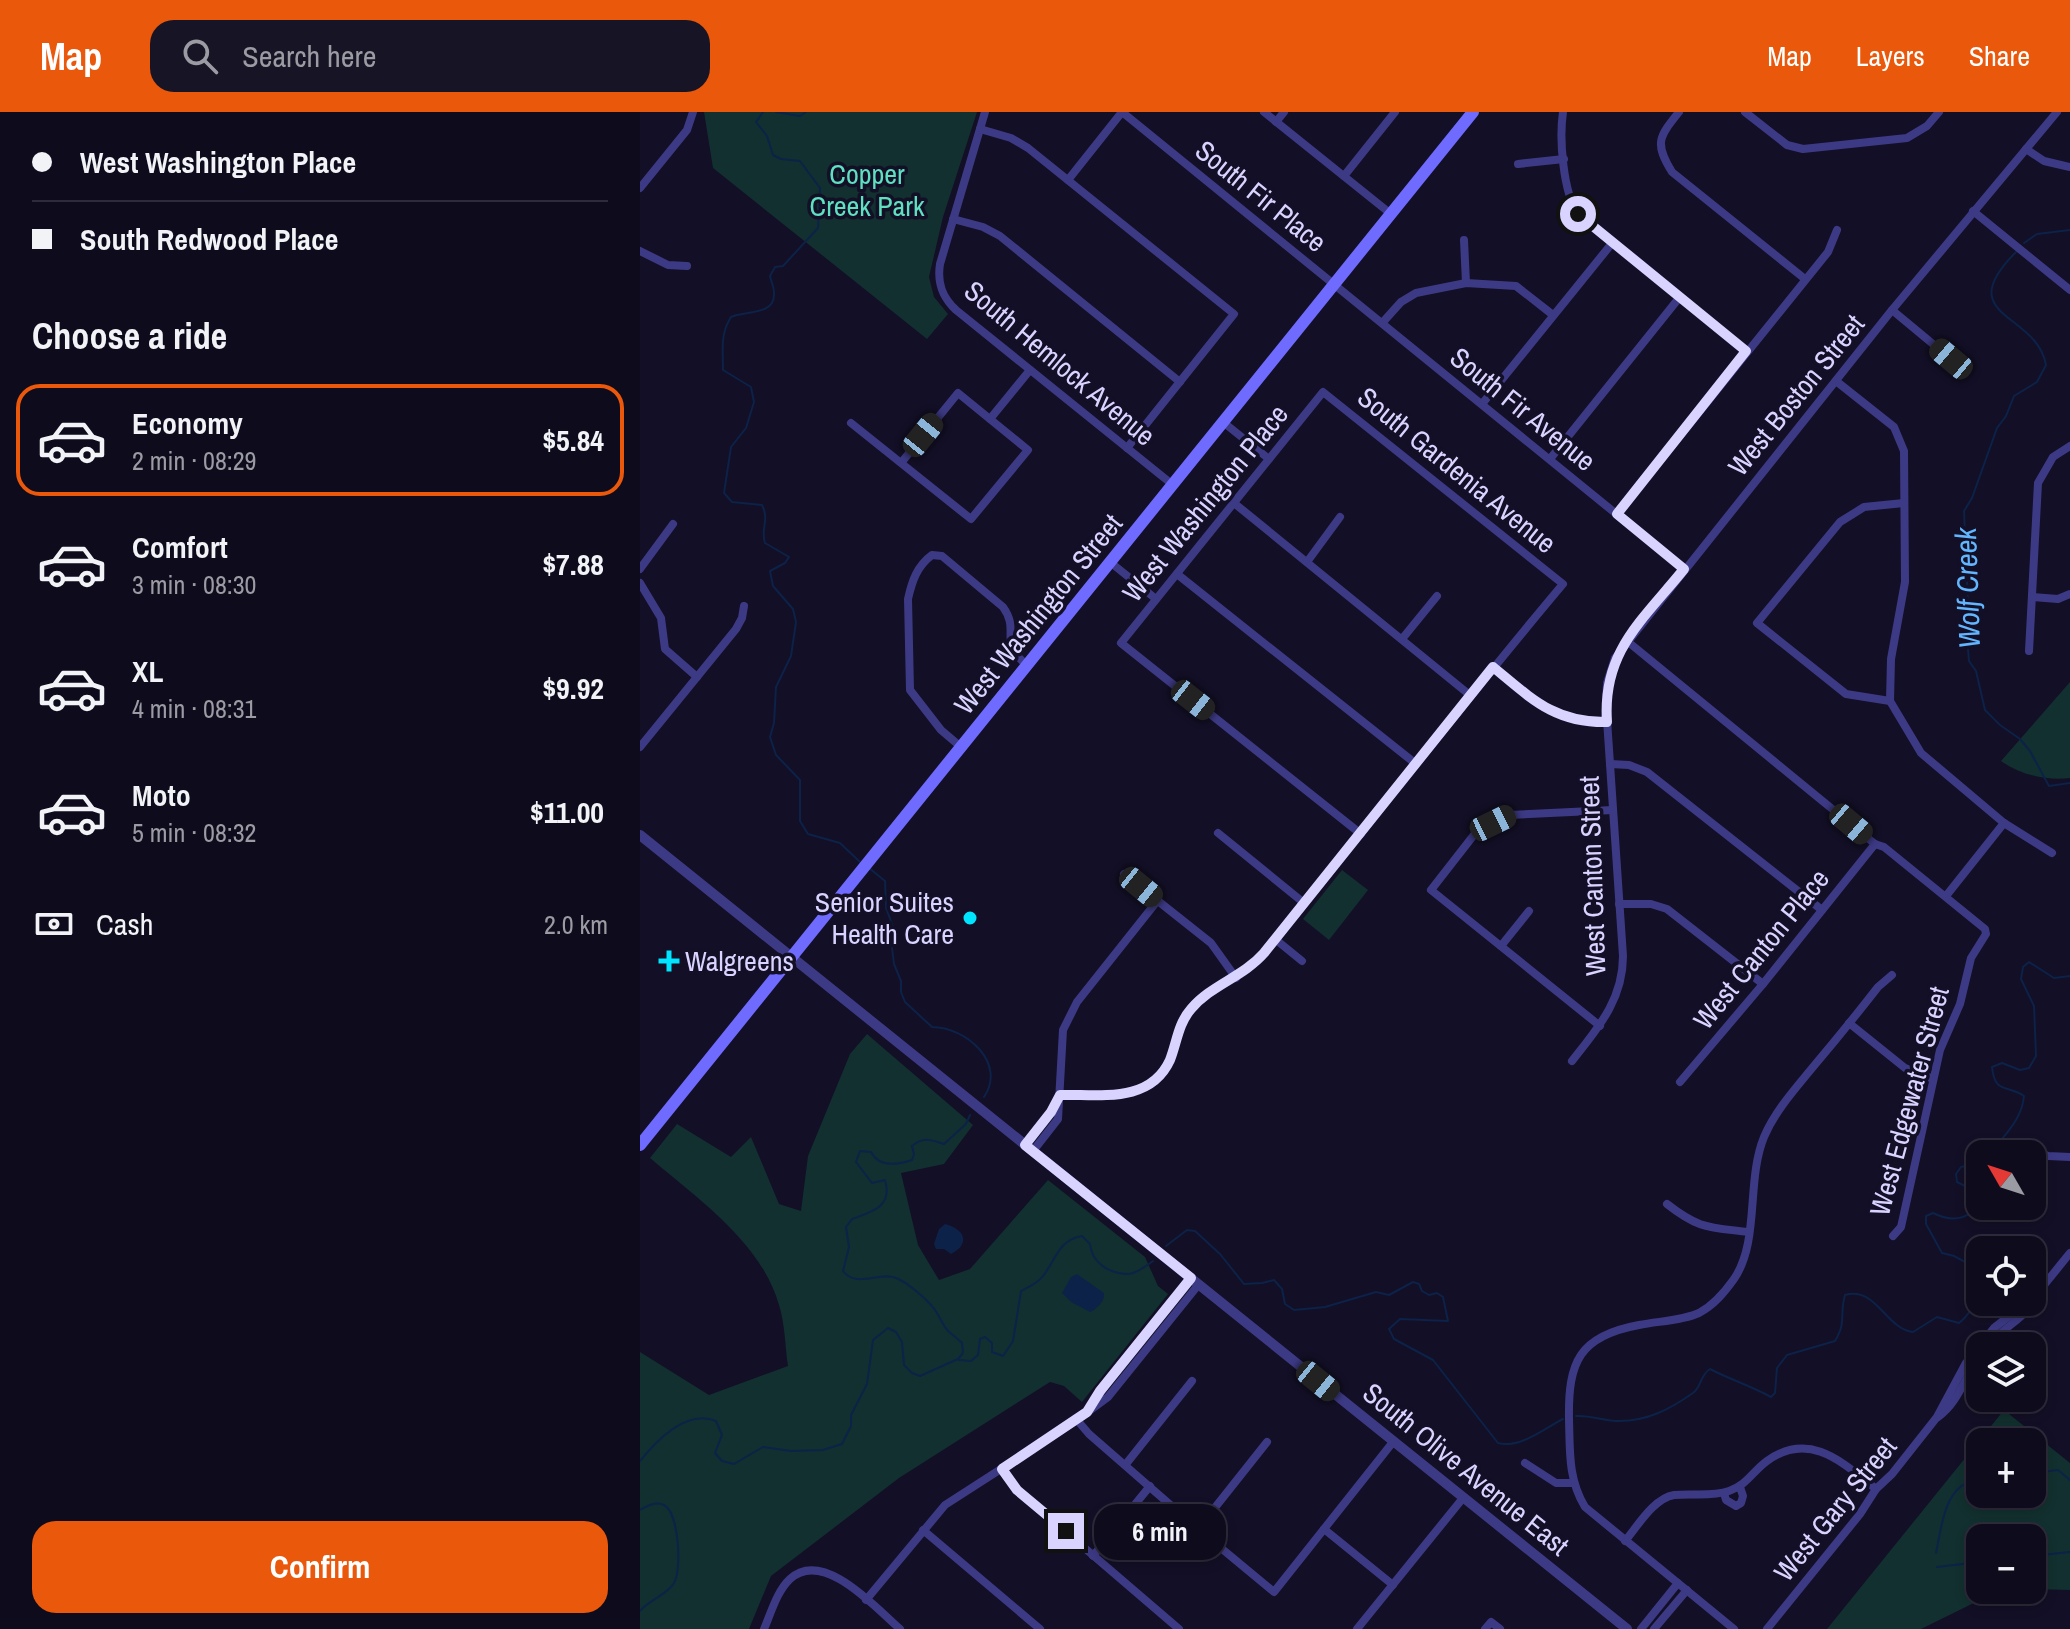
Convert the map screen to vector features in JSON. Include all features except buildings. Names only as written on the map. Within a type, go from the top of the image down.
[{"type":"main road","name":"West Washington Street","points":[[640,1145],[1473,112]]},
{"type":"street","points":[[640,188],[687,130],[693,112]]},
{"type":"street","points":[[985,112],[953,219],[995,233],[1180,382]]},
{"type":"street","points":[[1068,180],[1122,112]]},
{"type":"street","name":"South Fir Place","points":[[1122,112],[1335,283]]},
{"type":"street","points":[[1264,112],[1391,214]]},
{"type":"street","points":[[1276,122],[1284,112]]},
{"type":"street","points":[[1344,176],[1395,112]]},
{"type":"street","points":[[1563,112],[1564,159],[1575,210],[1746,351]]},
{"type":"street","points":[[1679,112],[1663,132],[1661,153],[1672,172],[1805,279]]},
{"type":"street","points":[[1745,112],[1787,145],[1803,149],[1907,138],[1927,126],[1939,112]]},
{"type":"street","name":"West Boston Street","points":[[1607,722],[1609,673],[1627,641],[1892,310],[2057,112]]},
{"type":"street","points":[[980,129],[1018,142],[1234,314],[1127,448]]},
{"type":"street","points":[[2026,149],[2044,161],[2070,167]]},
{"type":"street","points":[[1518,164],[1564,159]]},
{"type":"street","points":[[1973,211],[2070,290]]},
{"type":"street","name":"South Hemlock Avenue","points":[[953,219],[940,264],[939,282],[950,305],[1173,485]]},
{"type":"street","points":[[1617,514],[1828,252],[1837,230]]},
{"type":"street","points":[[1464,240],[1466,283]]},
{"type":"street","points":[[1482,404],[1613,242]]},
{"type":"street","points":[[640,251],[668,265],[687,266]]},
{"type":"street","name":"South Fir Avenue","points":[[1335,283],[1684,569]]},
{"type":"street","points":[[1383,322],[1401,302],[1416,293],[1466,283],[1516,286],[1553,315]]},
{"type":"street","points":[[1550,459],[1679,298]]},
{"type":"street","points":[[1892,310],[1951,359]]},
{"type":"street","points":[[990,419],[1030,370]]},
{"type":"street","points":[[1836,381],[1894,427],[1904,451],[1905,582],[1891,659],[1890,701],[1921,753],[2004,823],[2052,853]]},
{"type":"street","name":"West Washington Place","points":[[1323,392],[1121,643],[1361,834]]},
{"type":"street","name":"South Gardenia Avenue","points":[[1323,392],[1563,584],[1493,667]]},
{"type":"street","points":[[851,423],[901,463],[971,519],[1028,450],[958,393],[901,463]]},
{"type":"street","points":[[1223,422],[1269,459]]},
{"type":"street","points":[[2029,651],[2038,483],[2053,457],[2070,446]]},
{"type":"street","points":[[1234,503],[1471,696]]},
{"type":"street","points":[[1890,701],[1846,694],[1757,623],[1840,522],[1864,507],[1904,503]]},
{"type":"street","points":[[1307,562],[1340,517]]},
{"type":"street","points":[[640,569],[673,524]]},
{"type":"street","points":[[961,747],[941,730],[910,690],[908,599],[923,561],[932,555],[942,556],[1003,607],[1010,616],[1012,650],[1027,665]]},
{"type":"street","points":[[1110,562],[1156,599]]},
{"type":"street","points":[[1177,574],[1416,764]]},
{"type":"street","points":[[640,583],[661,618],[665,649],[697,677]]},
{"type":"street","points":[[2032,597],[2058,599],[2070,594]]},
{"type":"street","points":[[1402,639],[1437,596]]},
{"type":"street","points":[[640,746],[736,629],[744,606]]},
{"type":"street","points":[[1627,641],[1875,844]]},
{"type":"street","points":[[1060,1095],[1127,1094],[1149,1085],[1168,1064],[1180,1026],[1189,1011],[1207,994],[1253,965],[1493,667],[1533,700],[1558,715],[1582,722],[1607,722]]},
{"type":"street","name":"West Canton Street","points":[[1572,1061],[1600,1026],[1621,984],[1623,956],[1607,722]]},
{"type":"street","points":[[1610,764],[1629,765],[1647,772],[1822,910]]},
{"type":"street","points":[[1600,1026],[1431,890],[1477,831],[1509,815],[1613,810]]},
{"type":"street","points":[[1946,896],[2004,823]]},
{"type":"street","points":[[1218,833],[1304,903]]},
{"type":"street","name":"South Olive Avenue East","points":[[640,835],[1627,1629]]},
{"type":"street","name":"West Edgewater Street","points":[[1875,844],[1884,847],[1946,896],[1980,924],[1986,934],[1971,958],[1960,1004],[1944,1037],[1901,1227],[1893,1236]]},
{"type":"street","name":"West Canton Place","points":[[1680,1082],[1875,844]]},
{"type":"street","points":[[1124,874],[1211,943],[1236,978]]},
{"type":"street","points":[[1029,1148],[1060,1095],[1063,1030],[1077,1002],[1158,900]]},
{"type":"street","points":[[1619,904],[1651,904],[1667,909],[1763,984]]},
{"type":"street","points":[[1501,946],[1529,911]]},
{"type":"street","points":[[1275,939],[1302,961]]},
{"type":"street","points":[[1734,1629],[1585,1507],[1574,1483],[1569,1458],[1570,1377],[1582,1352],[1611,1332],[1686,1317],[1708,1308],[1720,1297],[1739,1270],[1746,1249],[1755,1172],[1765,1136],[1788,1098],[1878,987],[1892,975]]},
{"type":"street","points":[[1849,1023],[1905,1068],[1933,1079]]},
{"type":"street","points":[[2046,1155],[2070,1157]]},
{"type":"street","points":[[1667,1204],[1690,1222],[1748,1232]]},
{"type":"street","points":[[2046,1281],[2070,1253]]},
{"type":"street","points":[[866,1600],[945,1505],[1108,1397],[1195,1281]]},
{"type":"street","name":"West Gary Street","points":[[1767,1629],[1860,1514],[1876,1489],[1892,1474],[1937,1417],[1966,1363],[1994,1328],[2009,1316]]},
{"type":"street","points":[[1999,1332],[2021,1316]]},
{"type":"street","name":"West Gary Street","points":[[1937,1417],[1955,1401],[1966,1376]]},
{"type":"street","points":[[1126,1464],[1192,1381]]},
{"type":"street","points":[[1077,1420],[1089,1434],[1274,1592],[1393,1442]]},
{"type":"street","points":[[1198,1529],[1267,1442]]},
{"type":"street","points":[[1625,1541],[1658,1503],[1671,1495],[1732,1490],[1765,1462],[1798,1448],[1836,1456],[1876,1489]]},
{"type":"street","points":[[1525,1463],[1556,1483],[1574,1483]]},
{"type":"street","points":[[1002,1469],[1017,1490],[1179,1629]]},
{"type":"street","points":[[1093,1556],[1150,1486]]},
{"type":"street","points":[[1357,1629],[1463,1498]]},
{"type":"street","points":[[1324,1529],[1393,1585]]},
{"type":"street","points":[[923,1530],[1040,1629]]},
{"type":"street","points":[[764,1629],[786,1583],[801,1572],[821,1571],[834,1576],[900,1629]]},
{"type":"street","points":[[1641,1629],[1678,1583]]},
{"type":"street","points":[[1654,1629],[1687,1590]]},
{"type":"street","points":[[1485,1629],[1491,1622],[1500,1629]]},
{"type":"green space","name":"Copper Creek Park","points":[[704,112],[977,112],[943,217],[929,277],[934,297],[948,314],[927,339],[713,168]]},
{"type":"green space","points":[[2070,682],[2070,778],[2034,776],[2001,761]]},
{"type":"green space","points":[[1342,870],[1368,890],[1329,940],[1303,919]]},
{"type":"green space","points":[[867,1034],[973,1125],[944,1164],[901,1173],[918,1245],[939,1280],[970,1269],[1048,1180],[1145,1257],[1158,1286],[1168,1294],[1082,1402],[1064,1386],[1050,1382],[899,1478],[771,1576],[749,1629],[640,1629],[640,1352],[709,1395],[788,1366],[779,1305],[758,1261],[726,1223],[650,1158],[677,1124],[731,1157],[751,1137],[779,1204],[801,1211],[808,1156],[850,1054]]},
{"type":"green space","points":[[2002,1412],[2026,1428],[1989,1428]]},
{"type":"green space","points":[[2046,1444],[2070,1463],[2070,1590],[2046,1589],[2046,1524],[1966,1524],[1966,1604],[1972,1604],[1921,1629],[1827,1629],[1966,1457],[1966,1508],[2046,1508]]},
{"type":"water","points":[[945,1224],[957,1229],[963,1237],[961,1246],[951,1254],[944,1249],[936,1249],[934,1244],[939,1229]]},
{"type":"water","points":[[1077,1274],[1104,1293],[1100,1304],[1090,1312],[1062,1293],[1071,1277]]},
{"type":"waterway","points":[[763,112],[756,122],[767,136],[773,155],[800,161],[820,188],[818,228],[783,266],[775,267],[770,276],[774,292],[769,306],[731,317],[725,330],[723,370],[751,387],[754,402],[746,428],[731,447],[724,493],[732,502],[762,505],[765,543],[789,557],[785,563],[770,571],[773,586],[793,609],[796,622],[791,656],[776,687],[770,737],[776,755],[800,780],[800,821],[808,834],[840,843],[860,862]]},
{"type":"waterway","points":[[776,112],[800,116],[806,112]]},
{"type":"waterway","points":[[2024,243],[2037,234],[2070,230]]},
{"type":"waterway","name":"Wolf Creek","points":[[2016,252],[1998,274],[1992,290],[1994,303],[2028,334],[2039,348],[2046,365],[2037,382],[2014,396],[1997,428],[1972,498],[1964,511],[1968,605],[1965,615],[1969,661],[1976,671],[1985,710],[2020,739],[2049,786],[2070,783]]},
{"type":"waterway","points":[[869,868],[885,881],[886,908],[895,932],[892,948],[894,964],[905,1002],[932,1027],[958,1033],[979,1049],[987,1060],[990,1072],[990,1084],[984,1097]]},
{"type":"waterway","name":"Wolf Creek","points":[[2001,1140],[2016,1120],[2024,1096],[1999,1085],[1992,1067],[2002,1063],[2020,1070],[2029,1068],[2036,1056],[2034,1006],[2021,979],[2023,967],[2029,962],[2054,978],[2070,976]]},
{"type":"waterway","points":[[640,1461],[674,1429],[694,1419],[705,1418],[716,1421],[722,1435],[715,1453],[722,1461],[734,1464],[763,1447],[791,1451],[823,1450],[842,1444],[851,1426],[851,1415],[867,1384],[873,1340],[888,1328],[896,1332],[902,1342],[904,1365],[912,1373],[920,1376],[958,1359],[963,1353],[962,1343],[948,1331],[932,1306],[911,1287],[889,1276],[855,1279],[843,1271],[849,1247],[846,1227],[852,1219],[879,1207],[887,1189],[885,1180],[872,1183],[856,1162],[860,1151],[871,1152],[879,1161],[889,1164],[912,1160],[912,1146],[924,1140],[944,1144],[966,1124],[970,1115]]},
{"type":"waterway","name":"Wolf Creek","points":[[1966,1166],[1956,1174],[1957,1182],[1966,1186]]},
{"type":"waterway","name":"Wolf Creek","points":[[1966,1215],[1946,1218],[1933,1213],[1926,1216],[1926,1224],[1942,1253],[1966,1262]]},
{"type":"waterway","name":"Wolf Creek","points":[[1166,1246],[1187,1230],[1195,1231],[1220,1254],[1244,1284],[1274,1280],[1282,1289],[1285,1304],[1294,1310],[1325,1307],[1376,1292],[1389,1295],[1413,1282],[1419,1284],[1422,1291],[1429,1295],[1437,1293],[1443,1297],[1448,1321],[1400,1319],[1389,1329],[1394,1339],[1433,1360],[1498,1443],[1515,1443],[1563,1419]]},
{"type":"waterway","name":"Wolf Creek","points":[[959,1360],[971,1361],[978,1355],[980,1339],[985,1337],[992,1343],[992,1352],[1003,1356],[1013,1341],[1021,1291],[1041,1278],[1063,1246],[1074,1238],[1082,1236],[1090,1244],[1098,1262],[1115,1272],[1129,1274],[1153,1261]]},
{"type":"waterway","name":"Wolf Creek","points":[[1576,1416],[1619,1421],[1649,1416],[1693,1393],[1710,1369],[1771,1397],[1775,1393],[1777,1368],[1787,1355],[1835,1341],[1841,1328],[1845,1295],[1865,1297],[1895,1324],[1913,1332],[1937,1317],[1959,1323],[1966,1316]]},
{"type":"waterway","points":[[2046,1471],[2058,1470],[2070,1480]]},
{"type":"waterway","points":[[1936,1553],[1947,1507],[1959,1488],[1966,1483]]},
{"type":"waterway","points":[[640,1510],[658,1504],[669,1510],[676,1530],[678,1554],[674,1583],[640,1611]]},
{"type":"waterway","points":[[2046,1555],[2070,1552]]},
{"type":"waterway","points":[[1937,1567],[1966,1564]]},
{"type":"place","name":"Senior Suites Health Care","points":[[970,918]]},
{"type":"place","name":"Walgreens","points":[[669,961]]},
{"type":"route","points":[[1066,1531],[1017,1490],[1002,1469],[1087,1412],[1100,1391],[1191,1278],[1025,1145],[1060,1095],[1127,1094],[1142,1090],[1162,1074],[1189,1011],[1200,999],[1253,965],[1264,953],[1493,667],[1533,700],[1558,715],[1582,722],[1607,722],[1606,691],[1615,658],[1684,569],[1617,514],[1746,351],[1578,214]]}]
